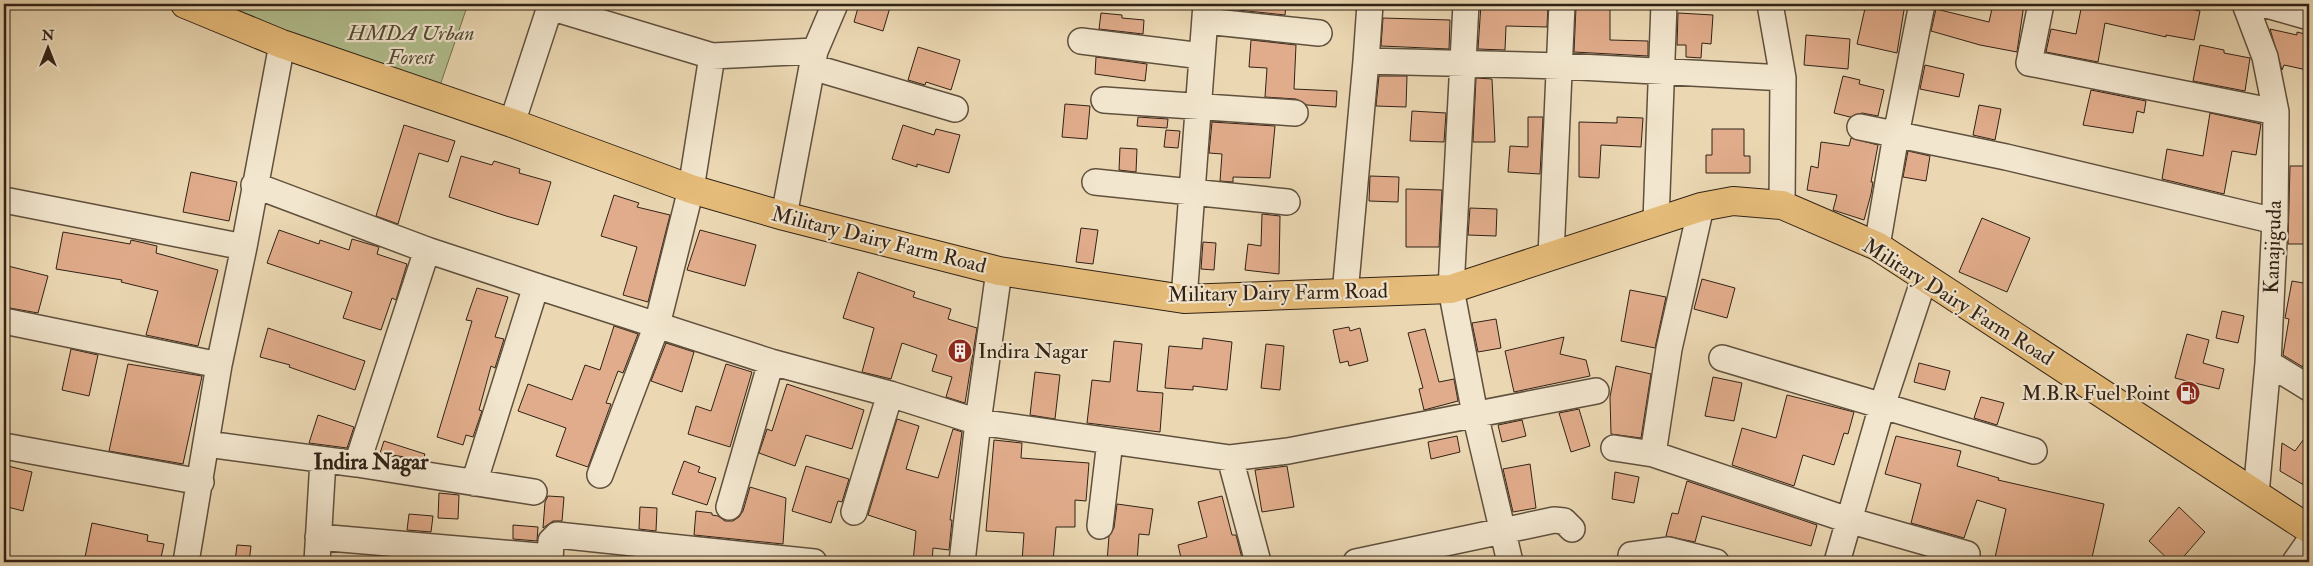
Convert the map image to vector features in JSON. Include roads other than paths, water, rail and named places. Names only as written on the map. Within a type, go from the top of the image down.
[{"type":"main road","name":"Military Dairy Farm Road","points":[[185,4],[282,44],[512,123],[691,189],[784,216],[999,271],[1184,299],[1451,289],[1701,207],[1733,201],[1782,205],[1877,246],[1924,279],[2309,529]]},
{"type":"street","points":[[784,216],[814,59],[835,4]]},
{"type":"street","points":[[1345,294],[1370,4]]},
{"type":"street","points":[[1466,4],[1451,289],[1475,414],[1510,562]]},
{"type":"street","points":[[1551,256],[1561,66],[1562,4]]},
{"type":"street","points":[[1656,221],[1664,4]]},
{"type":"street","points":[[1770,4],[1783,78],[1782,205]]},
{"type":"street","points":[[1877,246],[1896,134],[1922,4]]},
{"type":"street","points":[[2041,4],[2029,62],[2276,112]]},
{"type":"street","name":"Kanajiguda","points":[[2245,4],[2265,57],[2276,112],[2275,221],[2268,363],[2256,494]]},
{"type":"street","points":[[2263,4],[2309,17]]},
{"type":"street","points":[[512,123],[550,5],[712,56],[814,59],[954,109]]},
{"type":"street","points":[[1184,299],[1206,12],[1319,33]]},
{"type":"street","points":[[1080,41],[1202,56]]},
{"type":"street","points":[[186,562],[201,482],[219,365],[244,247],[254,185],[282,44]]},
{"type":"street","points":[[600,475],[657,325],[691,189],[712,56]]},
{"type":"street","points":[[1366,61],[1561,66],[1783,78]]},
{"type":"street","points":[[1104,100],[1295,113]]},
{"type":"street","points":[[1860,127],[2006,158],[2275,221]]},
{"type":"street","points":[[1095,182],[1286,202]]},
{"type":"street","points":[[254,185],[427,250],[536,286],[771,362],[890,394],[978,422],[1230,458],[1288,451],[1596,391]]},
{"type":"street","points":[[4,200],[244,247]]},
{"type":"street","points":[[1653,454],[1669,349],[1701,207]]},
{"type":"street","points":[[358,464],[427,250]]},
{"type":"street","points":[[962,562],[978,422],[999,271]]},
{"type":"street","points":[[1837,562],[1882,406],[1924,279]]},
{"type":"street","points":[[474,483],[536,286]]},
{"type":"street","points":[[4,321],[219,365]]},
{"type":"street","points":[[1722,358],[2034,451]]},
{"type":"street","points":[[729,507],[771,362]]},
{"type":"street","points":[[2268,363],[2309,388]]},
{"type":"street","points":[[854,512],[890,394]]},
{"type":"street","points":[[1100,526],[1110,441]]},
{"type":"street","points":[[207,444],[358,464],[534,492]]},
{"type":"street","points":[[4,446],[201,482]]},
{"type":"street","points":[[1614,448],[1653,454],[1848,520],[1967,554]]},
{"type":"street","points":[[1230,458],[1258,562]]},
{"type":"street","points":[[317,562],[323,460]]},
{"type":"street","points":[[1356,562],[1554,520],[1564,521],[1572,529]]},
{"type":"street","points":[[318,537],[466,556],[550,560],[551,541],[556,535],[630,553],[814,562]]},
{"type":"street","points":[[2295,562],[2309,542]]},
{"type":"street","points":[[1631,555],[1669,550],[1716,562]]},
{"type":"place","name":"Indira Nagar","points":[[960,351]]},
{"type":"place","name":"M.B.R Fuel Point","points":[[2188,393]]},
{"type":"district","name":"Indira Nagar","points":[[371,462]]},
{"type":"park label","name":"HMDA Urban Forest","points":[[411,45]]}]
